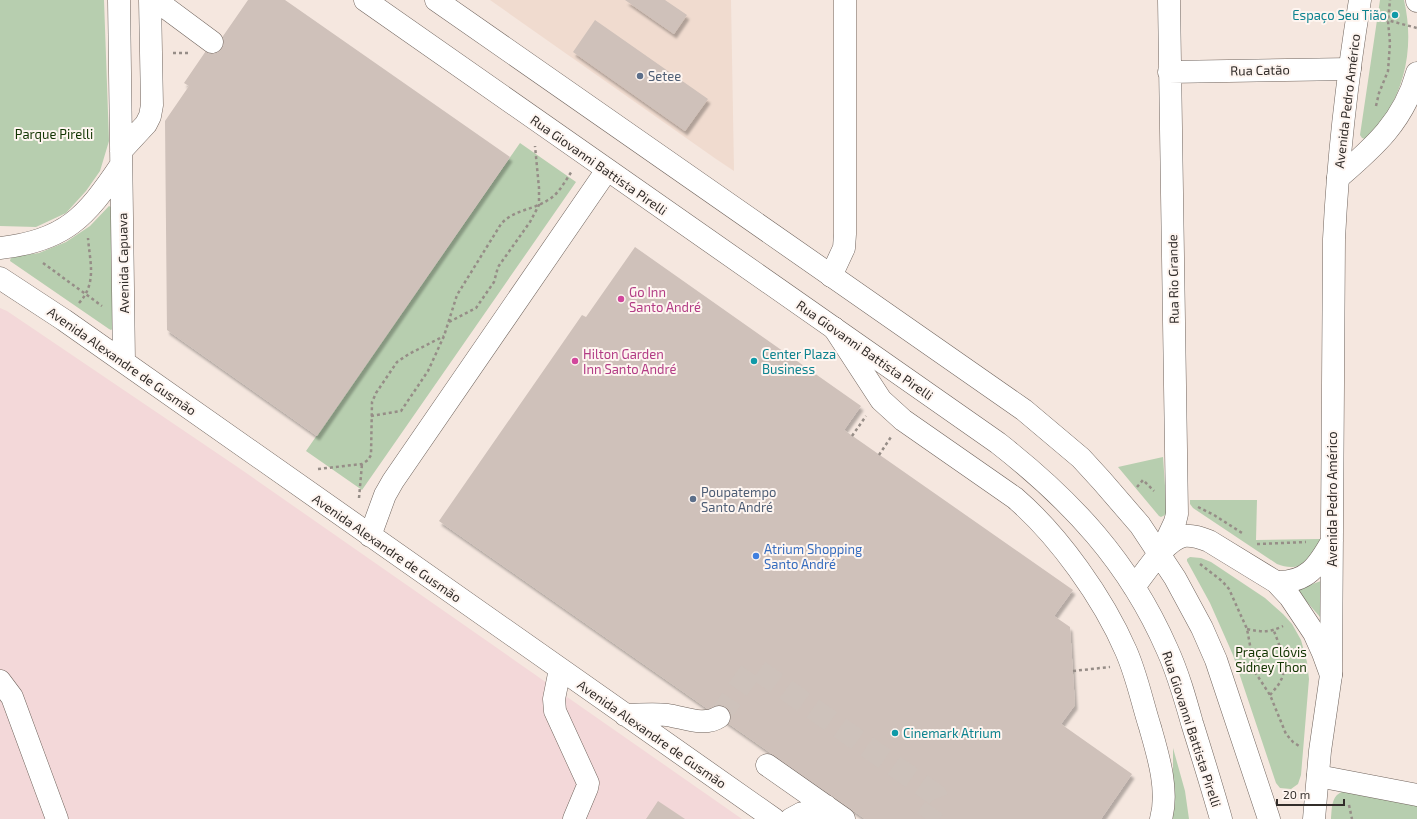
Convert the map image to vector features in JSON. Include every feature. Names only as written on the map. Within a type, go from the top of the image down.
[{"type":"main road","name":"Avenida Capuava","points":[[119,0],[124,362]]},
{"type":"main road","name":"Rua Giovanni Battista Pirelli","points":[[365,0],[998,443],[1065,501],[1092,529],[1121,567],[1158,629],[1179,680],[1221,819]]},
{"type":"main road","points":[[436,0],[1024,410],[1081,458],[1140,525],[1160,554],[1189,602],[1216,660],[1269,819]]},
{"type":"main road","points":[[831,276],[844,248],[846,234],[845,0]]},
{"type":"main road","name":"Rua Rio Grande","points":[[1160,554],[1176,522],[1177,514],[1169,0]]},
{"type":"main road","points":[[152,2],[189,25],[212,42]]},
{"type":"main road","points":[[10,246],[43,240],[59,233],[86,212],[98,199],[121,158],[146,124],[150,116],[152,105],[152,2]]},
{"type":"main road","name":"Avenida Pedro Américo","points":[[1314,819],[1320,751],[1331,675],[1334,239],[1338,178],[1350,69],[1359,5]]},
{"type":"main road","points":[[151,41],[167,31],[189,25]]},
{"type":"main road","name":"Rua Catão","points":[[1169,72],[1350,69]]},
{"type":"main road","name":"Avenida Pedro Américo","points":[[1338,178],[1365,155],[1398,118],[1410,94],[1417,73]]},
{"type":"main road","points":[[370,536],[385,495],[393,481],[607,170]]},
{"type":"main road","name":"Avenida Alexandre de Gusmão","points":[[0,278],[64,320],[774,819]]},
{"type":"main road","points":[[834,328],[881,400],[903,420],[1015,498],[1026,508],[1065,553],[1104,607],[1118,632],[1127,653],[1156,748],[1163,792],[1161,819]]},
{"type":"main road","points":[[1134,587],[1160,554],[1175,540],[1184,536],[1197,536],[1209,541],[1276,582],[1298,608],[1314,633],[1331,675]]},
{"type":"main road","points":[[1276,582],[1297,580],[1306,576],[1315,568],[1332,542]]},
{"type":"main road","points":[[560,669],[554,698],[555,711],[588,783],[574,819]]},
{"type":"main road","points":[[0,681],[12,697],[58,819]]},
{"type":"main road","points":[[625,715],[665,715],[704,722],[714,720],[719,717]]},
{"type":"main road","points":[[767,765],[844,819]]},
{"type":"main road","points":[[1318,776],[1417,795]]},
{"type":"main road","points":[[791,819],[826,806]]},
{"type":"path","points":[[1374,111],[1388,71],[1390,43],[1388,21],[1390,0]]},
{"type":"path","points":[[1359,5],[1388,21],[1417,28]]},
{"type":"path","points":[[448,322],[476,308],[494,282],[498,267],[530,222],[538,204],[539,188],[534,142]]},
{"type":"path","points":[[371,416],[400,412],[428,371],[444,336],[457,295],[500,224],[506,217],[549,200],[558,192],[573,169]]},
{"type":"path","points":[[64,320],[86,296],[92,280],[86,212]]},
{"type":"path","points":[[10,246],[124,321]]},
{"type":"path","points":[[318,469],[362,464],[368,460],[371,455],[372,402],[376,393],[397,362],[444,336]]},
{"type":"path","points":[[852,436],[870,411]]},
{"type":"path","points":[[359,498],[362,464]]},
{"type":"path","points":[[1198,507],[1196,560],[1222,581],[1228,589],[1247,629],[1255,672],[1270,695],[1286,734],[1303,749],[1320,751]]},
{"type":"path","points":[[1254,544],[1332,542]]},
{"type":"path","points":[[1270,695],[1281,680],[1284,673],[1281,651],[1274,631]]},
{"type":"path","points":[[1073,671],[1099,668]]},
{"type":"shaded area","points":[[490,0],[731,0],[734,171],[716,159]]},
{"type":"shaded area","points":[[0,308],[7,311],[239,468],[742,819],[0,819]]},
{"type":"green space","name":"Parque Pirelli","points":[[0,0],[104,0],[109,141],[100,171],[86,191],[66,213],[36,227],[0,226]]},
{"type":"green space","points":[[1380,0],[1404,0],[1408,29],[1407,58],[1400,86],[1394,100],[1378,127],[1365,139],[1360,135]]},
{"type":"green space","points":[[520,143],[576,182],[362,490],[306,451]]},
{"type":"green space","points":[[109,206],[111,207],[114,328],[111,330],[10,261],[11,257],[39,253],[66,242],[90,226]]},
{"type":"green space","points":[[1163,457],[1167,514],[1161,517],[1118,467]]},
{"type":"green space","points":[[1190,500],[1257,500],[1256,540],[1320,539],[1318,547],[1311,559],[1299,566],[1292,567],[1277,564],[1193,508],[1190,504]]},
{"type":"green space","name":"Praça Clóvis Sidney Thon","points":[[1190,557],[1201,558],[1211,562],[1265,598],[1292,624],[1301,640],[1307,662],[1309,679],[1301,775],[1298,784],[1291,789],[1280,788],[1276,783],[1233,655],[1210,603],[1187,561]]},
{"type":"green space","points":[[1321,581],[1322,617],[1320,617],[1299,593],[1298,589]]},
{"type":"green space","points":[[1173,748],[1185,791],[1189,819],[1171,819],[1173,802]]},
{"type":"green space","points":[[1342,792],[1417,804],[1417,819],[1331,819],[1334,800],[1338,794]]},
{"type":"building","points":[[248,0],[285,0],[510,157],[317,436],[167,330],[165,121],[189,86],[184,83],[212,42],[221,39]]},
{"type":"building","points":[[625,0],[665,0],[687,15],[674,34]]},
{"type":"building","name":"Setee","points":[[595,20],[708,99],[685,131],[573,52]]},
{"type":"building","name":"Atrium Shopping Santo André","points":[[635,247],[861,406],[844,430],[1073,590],[1054,616],[1070,627],[1075,705],[1061,724],[1132,774],[1101,819],[865,819],[439,521],[582,315],[586,317]]},
{"type":"building","points":[[658,801],[685,819],[646,819]]},
{"type":"tunnel","points":[[719,717],[752,669],[755,668],[936,795],[938,802],[926,819]]},
{"type":"place","name":"Espaço Seu Tião","points":[[1395,15]]},
{"type":"place","name":"Setee","points":[[640,76]]},
{"type":"place","name":"Go Inn Santo André","points":[[621,299]]},
{"type":"place","name":"Hilton Garden Inn Santo André","points":[[575,361]]},
{"type":"place","name":"Center Plaza Business","points":[[754,361]]},
{"type":"place","name":"Poupatempo Santo André","points":[[693,499]]},
{"type":"place","name":"Atrium Shopping Santo André","points":[[756,556]]},
{"type":"place","name":"Cinemark Atrium","points":[[895,733]]}]
